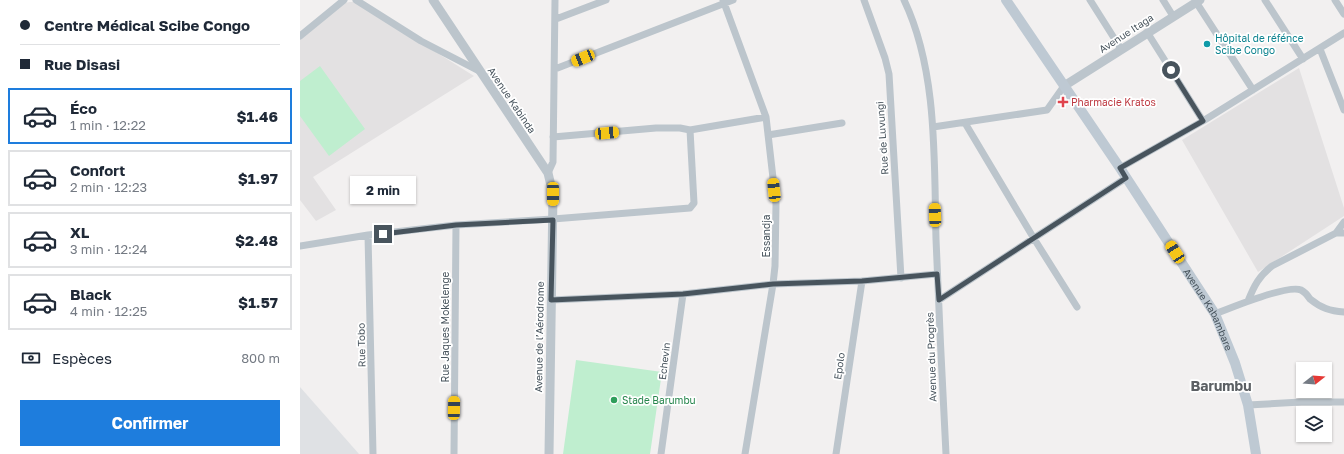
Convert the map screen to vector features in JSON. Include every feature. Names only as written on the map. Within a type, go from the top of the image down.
[{"type":"main road","name":"Avenue Kabambare","points":[[1006,0],[1120,168],[1215,314],[1233,357],[1248,406],[1256,454]]},
{"type":"street","points":[[300,36],[344,0]]},
{"type":"street","points":[[358,0],[421,41],[479,71]]},
{"type":"street","name":"Avenue Kabinda","points":[[433,0],[548,173],[553,194],[553,220]]},
{"type":"street","points":[[548,173],[553,162],[556,19],[555,0]]},
{"type":"street","points":[[556,19],[606,0]]},
{"type":"street","points":[[554,69],[723,1],[733,0]]},
{"type":"street","name":"Rue de Luvungi","points":[[864,0],[885,58],[888,74],[901,278]]},
{"type":"street","name":"Avenue du Progrès","points":[[904,0],[910,13],[923,60],[932,127],[937,274],[946,454]]},
{"type":"street","points":[[1090,0],[1121,49]]},
{"type":"street","points":[[1164,0],[1174,16]]},
{"type":"street","points":[[1265,0],[1303,59]]},
{"type":"street","points":[[1335,0],[1344,14]]},
{"type":"street","name":"Essandja","points":[[723,1],[766,117],[776,204],[776,266],[745,454]]},
{"type":"street","points":[[1198,1],[1253,90]]},
{"type":"street","name":"Avenue Itaga","points":[[1064,86],[1198,1]]},
{"type":"street","points":[[1147,32],[1203,121]]},
{"type":"street","points":[[1120,168],[1203,121],[1344,33]]},
{"type":"street","points":[[1320,48],[1344,110]]},
{"type":"street","points":[[932,127],[1048,110],[1064,86]]},
{"type":"street","points":[[553,137],[656,128],[680,128],[690,130],[766,117]]},
{"type":"street","points":[[768,135],[842,123]]},
{"type":"street","points":[[965,123],[1033,238],[1077,306]]},
{"type":"street","points":[[300,246],[368,235],[456,225],[553,220],[690,208],[694,203],[690,130]]},
{"type":"street","points":[[939,300],[1126,178]]},
{"type":"street","name":"Avenue de l’Aérodrome","points":[[549,454],[553,220]]},
{"type":"street","points":[[1248,301],[1256,282],[1262,273],[1272,266],[1340,233],[1344,222]]},
{"type":"street","name":"Rue Jaques Mokelenge","points":[[454,454],[456,225]]},
{"type":"street","name":"Rue Tobo","points":[[368,235],[373,454]]},
{"type":"street","points":[[551,300],[683,294],[773,284],[862,281],[937,274]]},
{"type":"street","name":"Epolo","points":[[836,454],[862,281]]},
{"type":"street","points":[[1215,314],[1248,301],[1293,288],[1302,290],[1317,305],[1330,311],[1344,312]]},
{"type":"street","name":"Echevin","points":[[661,454],[683,294]]},
{"type":"street","points":[[1248,406],[1301,402],[1344,402]]},
{"type":"shaded area","points":[[356,2],[474,76],[313,177],[336,210],[316,221],[300,200],[300,39],[344,3]]},
{"type":"shaded area","points":[[1299,68],[1344,208],[1344,216],[1258,272],[1182,140]]},
{"type":"shaded area","points":[[300,387],[359,454],[300,454]]},
{"type":"green space","points":[[320,66],[365,129],[329,156],[300,116],[300,81]]},
{"type":"green space","name":"Stade Barumbu","points":[[576,360],[662,372],[650,454],[563,454]]},
{"type":"place","name":"Hôpital de réfénce Scibe Congo","points":[[1207,44]]},
{"type":"place","name":"Pharmacie Kratos","points":[[1063,102]]},
{"type":"place","name":"Stade Barumbu","points":[[614,400]]},
{"type":"district","name":"Barumbu","points":[[1221,385]]},
{"type":"route","points":[[383,234],[456,225],[553,220],[551,300],[683,294],[773,284],[862,281],[937,274],[939,300],[1126,178],[1120,168],[1203,121],[1171,70]]}]
